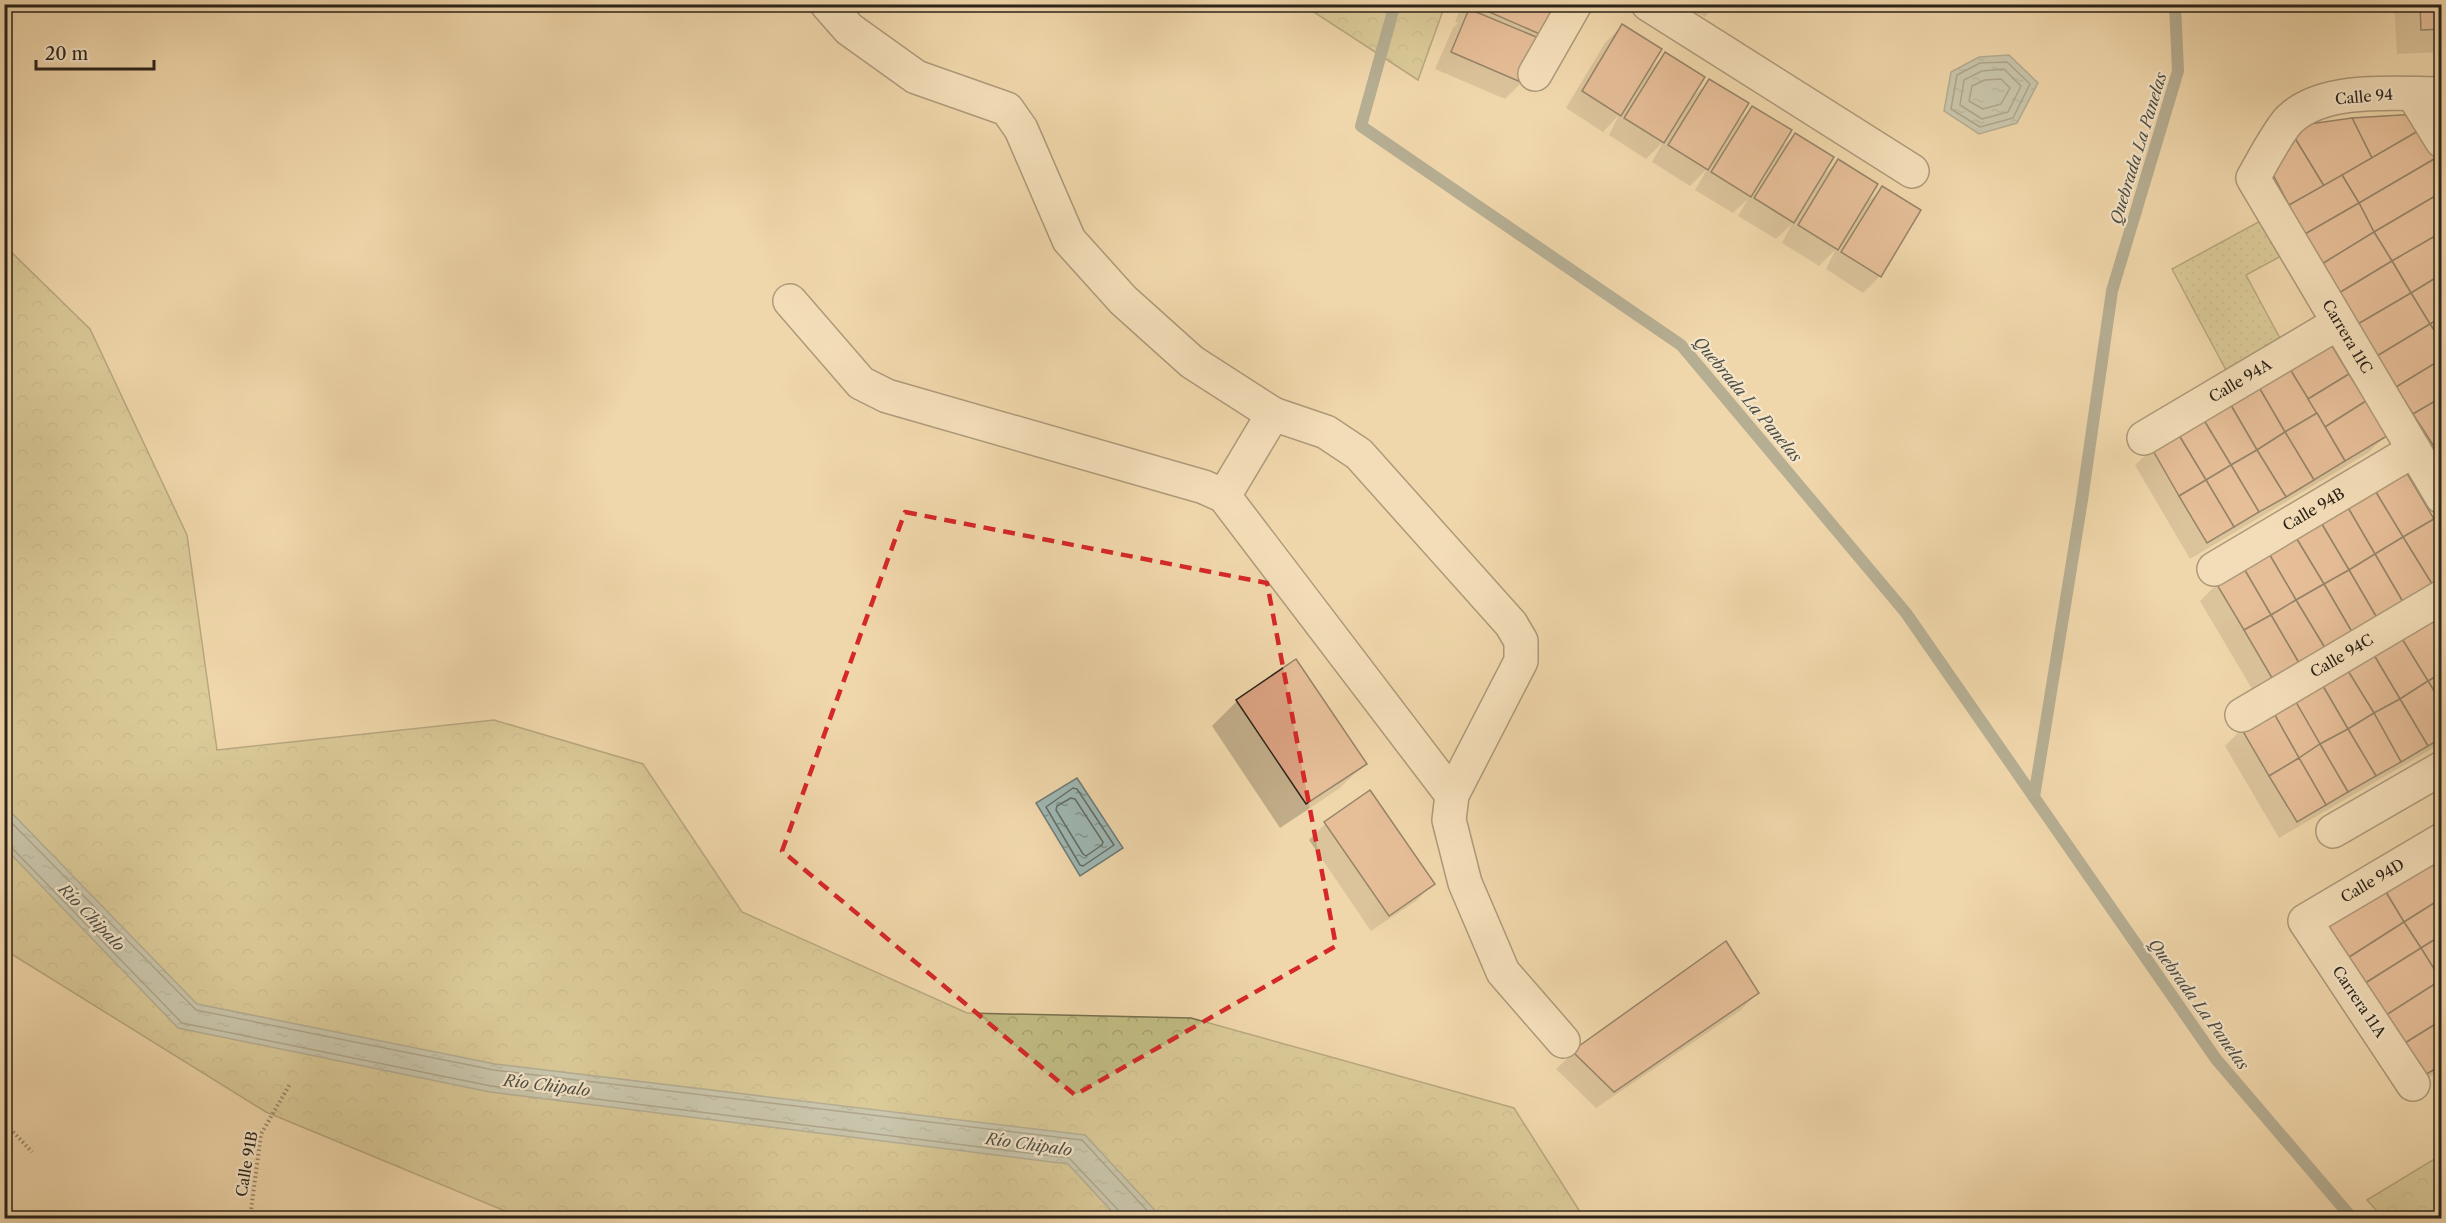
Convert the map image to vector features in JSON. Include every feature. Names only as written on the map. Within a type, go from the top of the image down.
[{"type":"street","points":[[827,4],[849,29],[916,77],[1007,109],[1021,129],[1069,240],[1123,300],[1192,362],[1273,414],[1326,432],[1359,454],[1511,624],[1521,641],[1521,661],[1452,795],[1449,820],[1465,883],[1503,972],[1563,1041]]},
{"type":"street","points":[[1535,74],[1575,4]]},
{"type":"street","points":[[1648,4],[1912,171]]},
{"type":"street","points":[[2427,94],[2442,141]]},
{"type":"street","name":"Calle 94","points":[[2253,178],[2289,120],[2315,103],[2346,96],[2427,94]]},
{"type":"street","name":"Carrera 11C","points":[[2253,178],[2442,497]]},
{"type":"street","points":[[790,301],[861,384],[887,396],[1204,487],[1224,496],[1452,795]]},
{"type":"street","name":"Calle 94A","points":[[2144,438],[2338,323]]},
{"type":"street","points":[[1224,496],[1273,414]]},
{"type":"street","name":"Calle 94B","points":[[2214,570],[2414,450]]},
{"type":"street","name":"Calle 94C","points":[[2242,716],[2442,597]]},
{"type":"street","points":[[2333,831],[2442,768]]},
{"type":"street","name":"Calle 94D","points":[[2305,921],[2442,840]]},
{"type":"street","name":"Carrera 11A","points":[[2305,921],[2413,1083]]},
{"type":"path","name":"Calle 91B","points":[[250,1218],[261,1134],[290,1084]]},
{"type":"path","points":[[4,1122],[32,1152]]},
{"type":"highlighted area","points":[[905,512],[1267,583],[1336,946],[1075,1095],[782,851]]},
{"type":"green space","points":[[1303,5],[1445,5],[1418,80]]},
{"type":"green space","points":[[2264,219],[2283,255],[2246,275],[2282,342],[2227,372],[2172,269]]},
{"type":"green space","points":[[4,245],[90,329],[187,535],[217,750],[494,720],[643,764],[742,912],[967,1013],[1191,1018],[1514,1108],[1584,1218],[522,1218],[266,1112],[5,950]]},
{"type":"green space","points":[[2441,1155],[2441,1218],[2383,1218],[2367,1200]]},
{"type":"water","points":[[2009,55],[2038,83],[2017,123],[1979,134],[1944,111],[1951,72],[1979,57]]},
{"type":"water","points":[[1077,778],[1123,848],[1080,876],[1036,803]]},
{"type":"water","name":"Río Chipalo","points":[[5,806],[197,1004],[495,1064],[1085,1135],[1162,1218],[1118,1218],[1068,1164],[490,1092],[178,1028],[5,848]]},
{"type":"building","points":[[1471,4],[1555,4],[1542,35]]},
{"type":"building","points":[[2420,4],[2442,4],[2442,29],[2421,30]]},
{"type":"building","points":[[1469,9],[1541,39],[1523,83],[1451,52]]},
{"type":"building","points":[[1622,24],[1662,49],[1621,116],[1582,91]]},
{"type":"building","points":[[1665,52],[1705,77],[1664,143],[1624,118]]},
{"type":"building","points":[[1709,79],[1749,103],[1708,170],[1668,145]]},
{"type":"building","points":[[1752,106],[1792,130],[1751,197],[1711,172]]},
{"type":"building","points":[[2417,114],[2425,127],[2372,158],[2352,118]]},
{"type":"building","points":[[2352,118],[2372,158],[2324,186],[2290,130],[2302,125]]},
{"type":"building","points":[[2425,127],[2441,155],[2359,203],[2342,175]]},
{"type":"building","points":[[2290,130],[2324,186],[2289,205],[2270,169]]},
{"type":"building","points":[[1795,133],[1834,157],[1794,223],[1754,198]]},
{"type":"building","points":[[2441,155],[2442,192],[2374,232],[2359,203]]},
{"type":"building","points":[[1838,159],[1878,184],[1838,250],[1798,225]]},
{"type":"building","points":[[2342,175],[2359,203],[2305,234],[2289,205]]},
{"type":"building","points":[[1882,186],[1921,210],[1881,277],[1841,252]]},
{"type":"building","points":[[2442,192],[2442,232],[2392,261],[2374,232]]},
{"type":"building","points":[[2359,203],[2374,232],[2322,264],[2305,234]]},
{"type":"building","points":[[2374,232],[2392,261],[2339,293],[2322,264]]},
{"type":"building","points":[[2442,232],[2442,274],[2411,293],[2392,261]]},
{"type":"building","points":[[2392,261],[2411,293],[2358,324],[2339,293]]},
{"type":"building","points":[[2442,274],[2442,317],[2430,324],[2411,293]]},
{"type":"building","points":[[2411,293],[2430,324],[2377,356],[2358,324]]},
{"type":"building","points":[[2442,317],[2442,342],[2430,324]]},
{"type":"building","points":[[2430,324],[2442,342],[2442,359],[2396,387],[2377,356]]},
{"type":"building","points":[[2329,341],[2349,374],[2308,399],[2288,366]]},
{"type":"building","points":[[2442,359],[2442,397],[2413,414],[2396,387]]},
{"type":"building","points":[[2288,366],[2317,413],[2285,432],[2257,384]]},
{"type":"building","points":[[2349,374],[2366,401],[2325,427],[2308,399]]},
{"type":"building","points":[[2257,384],[2285,432],[2257,450],[2229,402]]},
{"type":"building","points":[[2442,397],[2442,444],[2435,448],[2413,414]]},
{"type":"building","points":[[2366,401],[2387,436],[2345,461],[2325,427]]},
{"type":"building","points":[[2229,402],[2257,450],[2231,465],[2202,417]]},
{"type":"building","points":[[2317,413],[2345,461],[2314,480],[2285,432]]},
{"type":"building","points":[[2202,417],[2231,465],[2206,480],[2177,432]]},
{"type":"building","points":[[2177,432],[2206,480],[2179,496],[2151,447]]},
{"type":"building","points":[[2285,432],[2314,480],[2286,497],[2257,450]]},
{"type":"building","points":[[2257,450],[2286,497],[2259,512],[2231,465]]},
{"type":"building","points":[[2231,465],[2259,512],[2234,527],[2206,480]]},
{"type":"building","points":[[2405,470],[2434,519],[2403,537],[2374,489]]},
{"type":"building","points":[[2206,480],[2234,527],[2207,543],[2179,496]]},
{"type":"building","points":[[2374,489],[2403,537],[2375,554],[2347,506]]},
{"type":"building","points":[[2347,506],[2375,554],[2349,570],[2320,521]]},
{"type":"building","points":[[2434,519],[2442,530],[2442,579],[2432,584],[2403,537]]},
{"type":"building","points":[[2320,521],[2349,570],[2324,584],[2295,536]]},
{"type":"building","points":[[2295,536],[2324,584],[2296,600],[2268,552]]},
{"type":"building","points":[[2403,537],[2432,584],[2403,602],[2375,554]]},
{"type":"building","points":[[2268,552],[2296,600],[2271,615],[2243,567]]},
{"type":"building","points":[[2375,554],[2403,602],[2377,618],[2349,570]]},
{"type":"building","points":[[2243,567],[2271,615],[2244,630],[2216,583]]},
{"type":"building","points":[[2349,570],[2377,618],[2352,632],[2324,584]]},
{"type":"building","points":[[2324,584],[2352,632],[2325,648],[2296,600]]},
{"type":"building","points":[[2296,600],[2325,648],[2299,663],[2271,615]]},
{"type":"building","points":[[2271,615],[2299,663],[2272,678],[2244,630]]},
{"type":"building","points":[[2429,615],[2442,634],[2442,673],[2428,681],[2399,634]]},
{"type":"building","points":[[2399,634],[2428,681],[2400,699],[2371,650]]},
{"type":"building","points":[[2371,650],[2400,699],[2374,713],[2345,666]]},
{"type":"building","points":[[1296,659],[1367,764],[1306,804],[1236,700]]},
{"type":"building","points":[[2345,666],[2374,713],[2348,729],[2320,681]]},
{"type":"building","points":[[2442,673],[2442,704],[2428,681]]},
{"type":"building","points":[[2320,681],[2348,729],[2320,744],[2293,697]]},
{"type":"building","points":[[2428,681],[2442,704],[2442,738],[2428,746],[2400,699]]},
{"type":"building","points":[[2293,697],[2320,744],[2299,758],[2272,710]]},
{"type":"building","points":[[2400,699],[2428,746],[2401,762],[2374,713]]},
{"type":"building","points":[[2272,710],[2299,758],[2269,776],[2241,728]]},
{"type":"building","points":[[2374,713],[2401,762],[2376,776],[2348,729]]},
{"type":"building","points":[[2348,729],[2376,776],[2348,792],[2320,744]]},
{"type":"building","points":[[2320,744],[2348,792],[2326,805],[2299,758]]},
{"type":"building","points":[[2299,758],[2326,805],[2297,822],[2269,776]]},
{"type":"building","points":[[1370,790],[1435,884],[1389,916],[1324,822]]},
{"type":"building","points":[[2442,852],[2442,898],[2404,922],[2384,889]]},
{"type":"building","points":[[2384,889],[2404,922],[2343,961],[2322,928]]},
{"type":"building","points":[[2442,898],[2442,935],[2421,948],[2404,922]]},
{"type":"building","points":[[2404,922],[2421,948],[2359,987],[2343,961]]},
{"type":"building","points":[[2442,935],[2442,980],[2441,980],[2421,948]]},
{"type":"building","points":[[1726,941],[1759,993],[1614,1092],[1572,1051]]},
{"type":"building","points":[[2421,948],[2441,980],[2380,1019],[2359,987]]},
{"type":"building","points":[[2441,980],[2442,1020],[2397,1048],[2380,1019]]},
{"type":"building","points":[[2442,1020],[2442,1065],[2418,1079],[2397,1048]]},
{"type":"waterway","name":"Quebrada La Panelas","points":[[1395,4],[1361,126],[1681,345],[1906,613],[2216,1059],[2352,1218]]},
{"type":"waterway","name":"Quebrada La Panelas","points":[[2034,797],[2082,500],[2112,291],[2178,71],[2175,4]]}]
